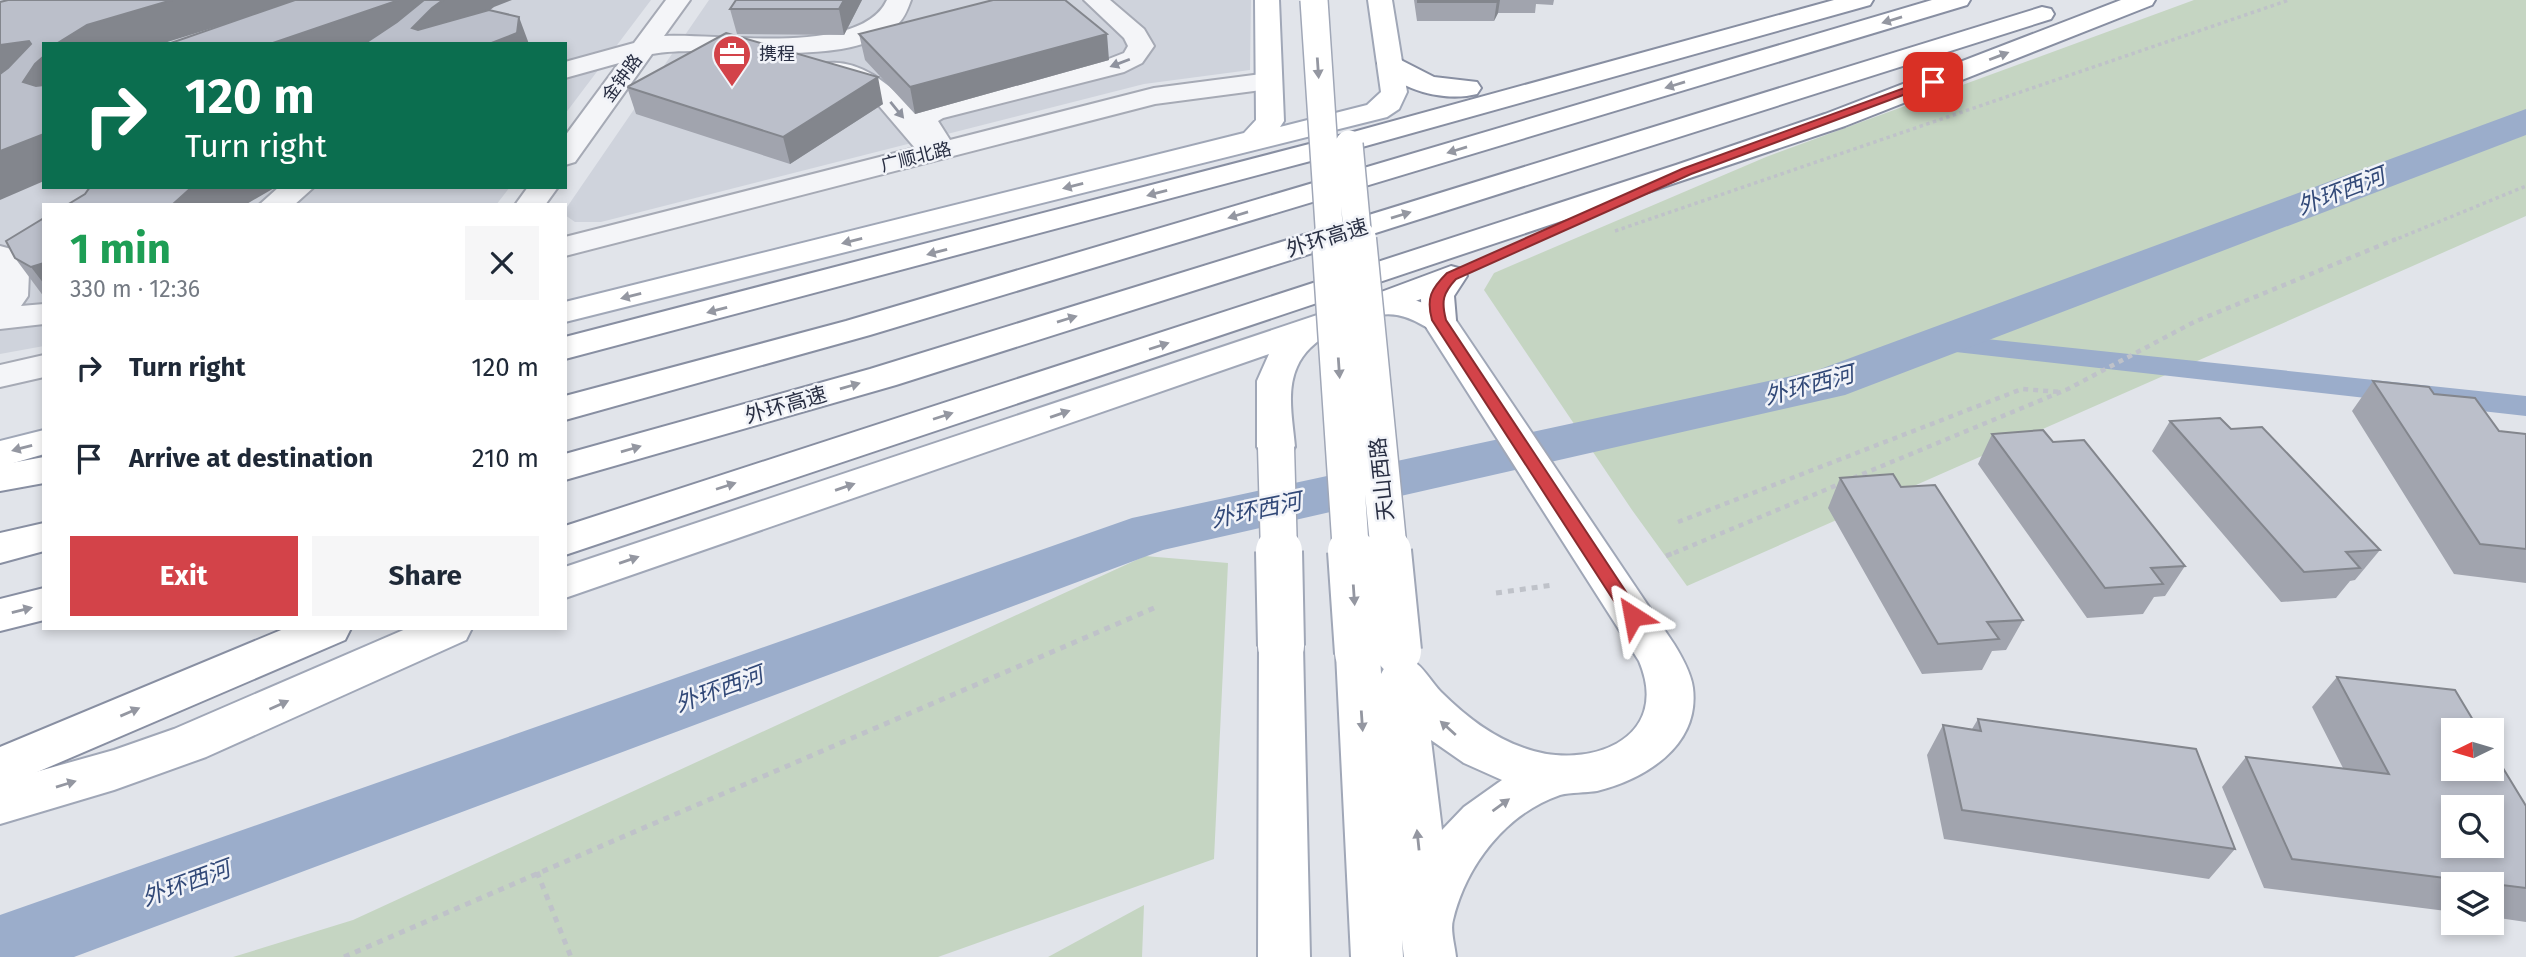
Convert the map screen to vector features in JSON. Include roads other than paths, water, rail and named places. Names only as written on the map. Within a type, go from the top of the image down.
[{"type":"main road","points":[[1267,0],[1269,81],[1283,125]]},
{"type":"main road","name":"天山西路","points":[[1314,0],[1386,661],[1428,940]]},
{"type":"main road","name":"天山西路","points":[[1335,0],[1386,661],[1377,957]]},
{"type":"main road","points":[[1377,111],[1393,98],[1391,64],[1380,0]]},
{"type":"main road","points":[[567,348],[1327,148],[1861,0]]},
{"type":"main road","points":[[567,407],[858,328],[1958,0]]},
{"type":"main road","name":"外环高速","points":[[567,466],[883,377],[2087,0]]},
{"type":"main road","points":[[567,540],[661,507],[1405,266],[1835,120],[2143,0]]},
{"type":"main road","points":[[567,312],[1242,144],[1283,125],[1377,111],[1684,35],[1821,11]]},
{"type":"main road","points":[[1391,64],[1407,76],[1426,84],[1468,88]]},
{"type":"main road","points":[[567,582],[1377,305],[1451,276],[1686,171]]},
{"type":"main road","points":[[1428,940],[1448,862],[1476,825],[1504,802],[1553,776],[1601,770],[1626,762],[1647,749],[1661,732],[1669,713],[1671,689],[1659,656],[1439,320],[1435,305],[1438,290],[1451,276]]},
{"type":"main road","points":[[1377,305],[1399,304],[1422,310],[1439,320]]},
{"type":"main road","points":[[1284,957],[1281,646],[1276,447],[1271,393],[1275,372],[1285,354],[1323,323]]},
{"type":"main road","points":[[1186,372],[1220,372],[1249,379],[1271,393]]},
{"type":"main road","points":[[0,454],[42,443]]},
{"type":"main road","points":[[0,478],[42,470]]},
{"type":"main road","points":[[0,548],[42,538]]},
{"type":"main road","points":[[0,615],[42,604]]},
{"type":"main road","points":[[0,768],[325,630]]},
{"type":"main road","points":[[0,803],[114,770],[190,743],[447,630]]},
{"type":"main road","points":[[1386,661],[1427,709],[1459,737],[1496,758],[1553,776]]},
{"type":"street","name":"金钟路","points":[[567,153],[678,0]]},
{"type":"street","points":[[568,74],[666,44],[814,43],[846,39],[874,30],[891,17],[899,0]]},
{"type":"street","points":[[938,152],[936,136],[924,121],[925,116],[933,112],[1115,66],[1133,58],[1140,46],[1135,34],[1097,0]]},
{"type":"street","points":[[643,49],[851,56],[871,52],[904,37]]},
{"type":"street","points":[[776,52],[873,85],[921,141],[938,152]]},
{"type":"street","name":"广顺北路","points":[[567,246],[1154,96],[1269,81]]},
{"type":"street","points":[[277,203],[296,189]]},
{"type":"street","points":[[0,257],[13,273],[11,296],[0,317]]},
{"type":"street","points":[[0,317],[42,314]]},
{"type":"street","points":[[0,376],[42,366]]},
{"type":"waterway","name":"外环西河","points":[[0,950],[1152,532],[1827,384],[2526,121]]},
{"type":"waterway","points":[[1939,343],[2526,406]]},
{"type":"place","name":"携程","points":[[732,88]]}]
